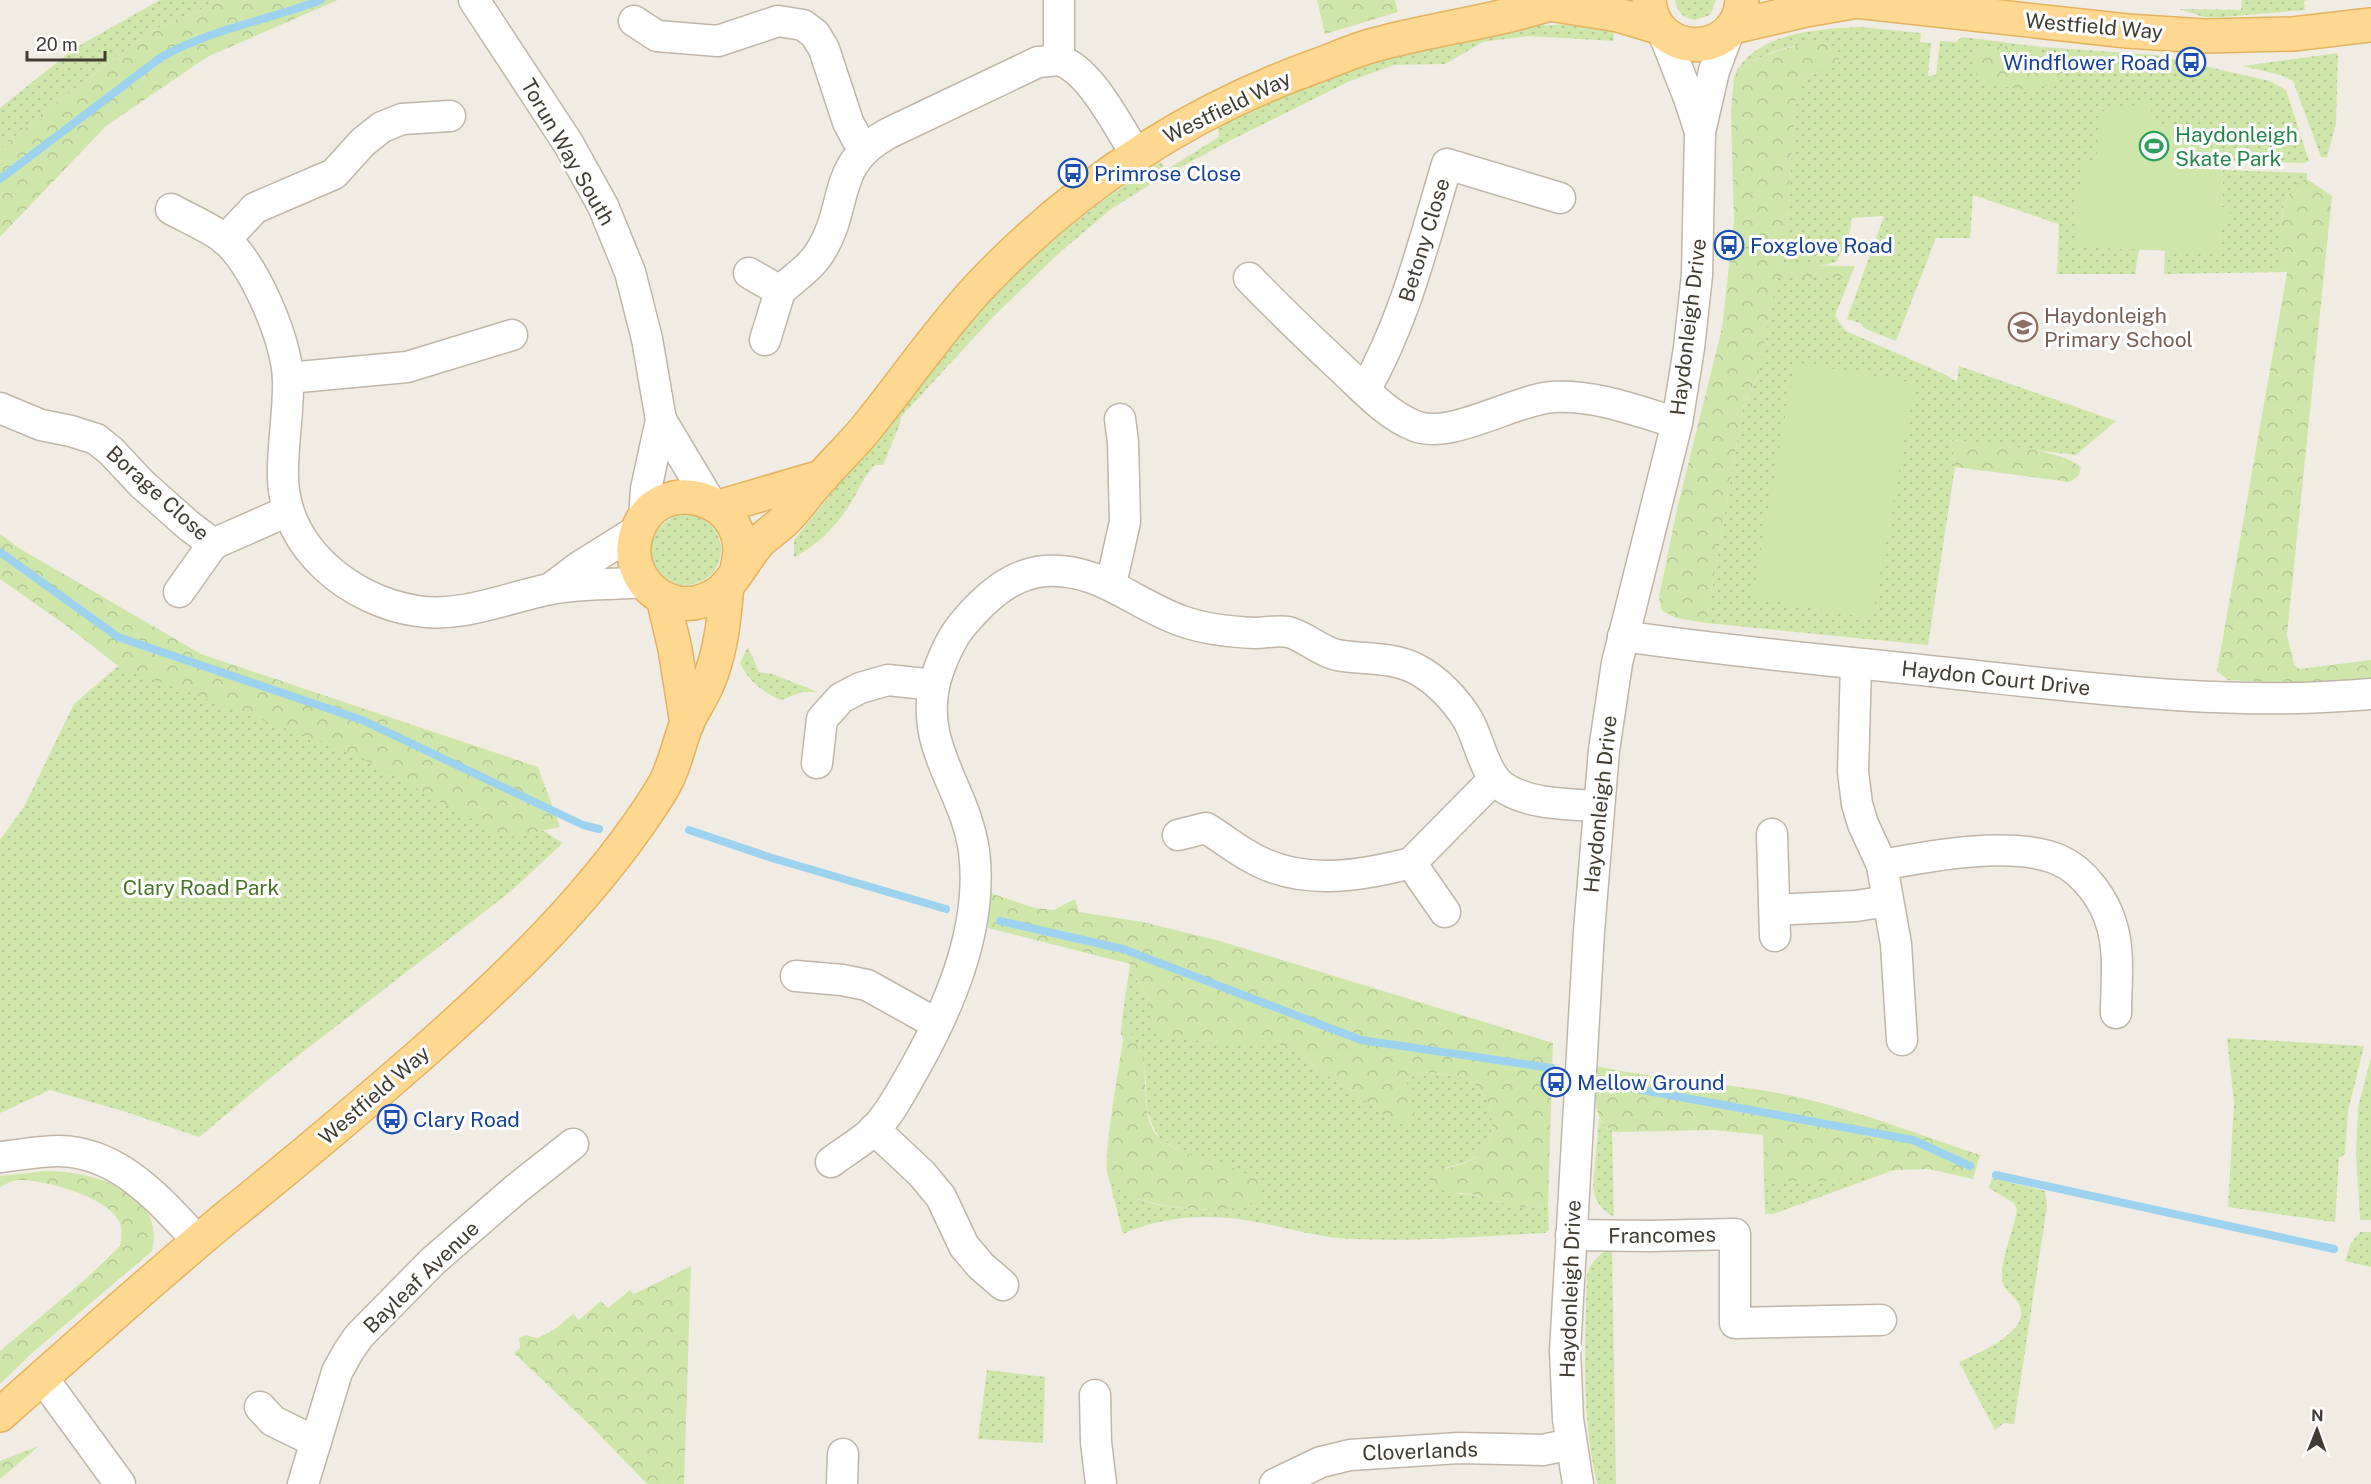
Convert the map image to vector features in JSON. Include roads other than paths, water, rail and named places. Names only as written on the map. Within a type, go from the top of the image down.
[{"type":"main road","name":"Westfield Way","points":[[654,590],[680,603],[698,603],[709,599],[732,577],[759,543],[787,518],[821,477],[867,428],[951,318],[983,283],[1070,202],[1172,131],[1224,104],[1274,82],[1350,53],[1408,36],[1556,2],[1618,15],[1657,19],[1671,38],[1691,45],[1712,43],[1735,19],[1806,10],[1849,1],[2127,31],[2204,36],[2293,34],[2371,25]]},
{"type":"main road","points":[[641,524],[658,506],[672,499],[687,496],[715,505],[821,477]]},
{"type":"main road","name":"Westfield Way","points":[[0,1415],[198,1241],[320,1141],[496,987],[600,875],[663,788],[673,767],[687,724],[708,684],[717,658],[732,577],[741,550],[739,535],[733,523],[715,505]]},
{"type":"main road","name":"Westfield Way","points":[[641,524],[634,555],[639,573],[654,590],[675,649],[687,724]]},
{"type":"street","name":"Torun Way South","points":[[474,0],[568,143],[606,214],[630,272],[641,309],[661,420],[715,505]]},
{"type":"street","points":[[1059,0],[1059,60]]},
{"type":"street","name":"Haydonleigh Drive","points":[[1657,19],[1689,98],[1700,132]]},
{"type":"street","name":"Haydonleigh Drive","points":[[1578,1484],[1571,1444],[1565,1351],[1588,931],[1598,806],[1610,706],[1623,636],[1677,423],[1696,286],[1700,132],[1714,71],[1735,19]]},
{"type":"street","points":[[634,21],[657,36],[718,41],[778,21],[803,25],[815,34],[824,49],[848,122],[865,148]]},
{"type":"street","points":[[765,340],[780,291],[812,263],[823,249],[846,176],[855,159],[865,148],[889,133],[1038,62],[1059,60],[1066,62],[1079,72],[1096,91],[1136,154]]},
{"type":"street","points":[[225,240],[255,208],[334,174],[363,142],[382,127],[402,119],[450,116]]},
{"type":"street","name":"Betony Close","points":[[1365,390],[1382,360],[1400,317],[1447,164],[1560,198]]},
{"type":"street","points":[[171,209],[225,240],[251,273],[263,294],[280,341],[288,378],[283,480],[288,511],[305,544],[328,572],[376,600],[416,611],[445,613],[550,589],[654,590]]},
{"type":"street","points":[[749,273],[780,291]]},
{"type":"street","points":[[1249,278],[1293,324],[1365,390],[1398,417],[1417,427],[1436,428],[1456,425],[1539,400],[1562,397],[1608,404],[1677,423]]},
{"type":"street","points":[[288,378],[407,367],[512,335]]},
{"type":"street","name":"Borage Close","points":[[0,408],[41,426],[96,439],[111,451],[142,484],[213,544]]},
{"type":"street","points":[[1112,584],[1125,522],[1123,442],[1120,419]]},
{"type":"street","name":"Torun Way South","points":[[641,524],[661,420]]},
{"type":"street","name":"Borage Close","points":[[179,592],[213,544],[288,511]]},
{"type":"street","points":[[550,589],[641,524]]},
{"type":"street","points":[[831,1162],[874,1129],[899,1096],[919,1062],[959,975],[965,954],[976,884],[968,827],[934,738],[931,713],[934,685],[944,654],[958,629],[993,593],[1013,580],[1029,574],[1048,571],[1088,577],[1112,584],[1155,610],[1184,622],[1214,629],[1252,633],[1288,632],[1333,654],[1384,659],[1415,668],[1449,696],[1468,721],[1494,779],[1503,788],[1534,799],[1598,806]]},
{"type":"street","name":"Haydon Court Drive","points":[[1623,636],[1856,664],[2180,697],[2302,699],[2371,694]]},
{"type":"street","points":[[1856,664],[1853,772],[1855,789],[1863,824],[1881,865],[1896,944],[1902,1040]]},
{"type":"street","points":[[817,763],[822,719],[841,698],[860,688],[888,680],[934,685]]},
{"type":"street","points":[[1178,835],[1206,828],[1249,856],[1274,868],[1311,877],[1360,873],[1411,863],[1494,779]]},
{"type":"street","points":[[1772,834],[1775,923],[1887,901]]},
{"type":"street","points":[[1881,865],[1962,853],[1996,851],[2042,854],[2067,864],[2088,882],[2106,910],[2112,925],[2117,962],[2116,1013]]},
{"type":"street","points":[[1411,863],[1445,912]]},
{"type":"street","points":[[796,976],[867,984],[937,1024]]},
{"type":"street","points":[[874,1129],[922,1174],[941,1197],[964,1246],[1003,1286]]},
{"type":"street","name":"Bayleaf Avenue","points":[[303,1484],[337,1372],[359,1336],[433,1261],[516,1189],[573,1144]]},
{"type":"street","points":[[0,1157],[58,1151],[73,1152],[106,1163],[136,1180],[198,1241]]},
{"type":"street","name":"Francomes","points":[[1571,1235],[1735,1234],[1735,1323],[1881,1320]]},
{"type":"street","points":[[42,1377],[120,1484]]},
{"type":"street","points":[[1095,1395],[1096,1442],[1101,1484]]},
{"type":"street","points":[[260,1407],[273,1421],[316,1443]]},
{"type":"street","name":"Cloverlands","points":[[1275,1484],[1321,1462],[1350,1455],[1460,1448],[1542,1450],[1571,1444]]},
{"type":"street","points":[[842,1484],[843,1454]]},
{"type":"waterway","points":[[0,179],[160,58],[200,39],[321,0]]},
{"type":"waterway","points":[[0,552],[118,637],[362,720],[583,825],[599,829]]},
{"type":"waterway","points":[[689,830],[772,858],[946,909]]},
{"type":"waterway","points":[[1000,921],[1123,949],[1361,1040],[1552,1068]]},
{"type":"waterway","points":[[1626,1087],[1913,1140],[1970,1166]]},
{"type":"waterway","points":[[1996,1175],[2334,1249]]},
{"type":"place","name":"Windflower Road","points":[[2191,62]]},
{"type":"place","name":"Haydonleigh Skate Park","points":[[2154,146]]},
{"type":"place","name":"Primrose Close","points":[[1073,173]]},
{"type":"place","name":"Foxglove Road","points":[[1729,245]]},
{"type":"place","name":"Haydonleigh Primary School","points":[[2023,327]]},
{"type":"place","name":"Mellow Ground","points":[[1556,1082]]},
{"type":"place","name":"Clary Road","points":[[392,1119]]},
{"type":"park label","name":"Clary Road Park","points":[[201,887]]}]
